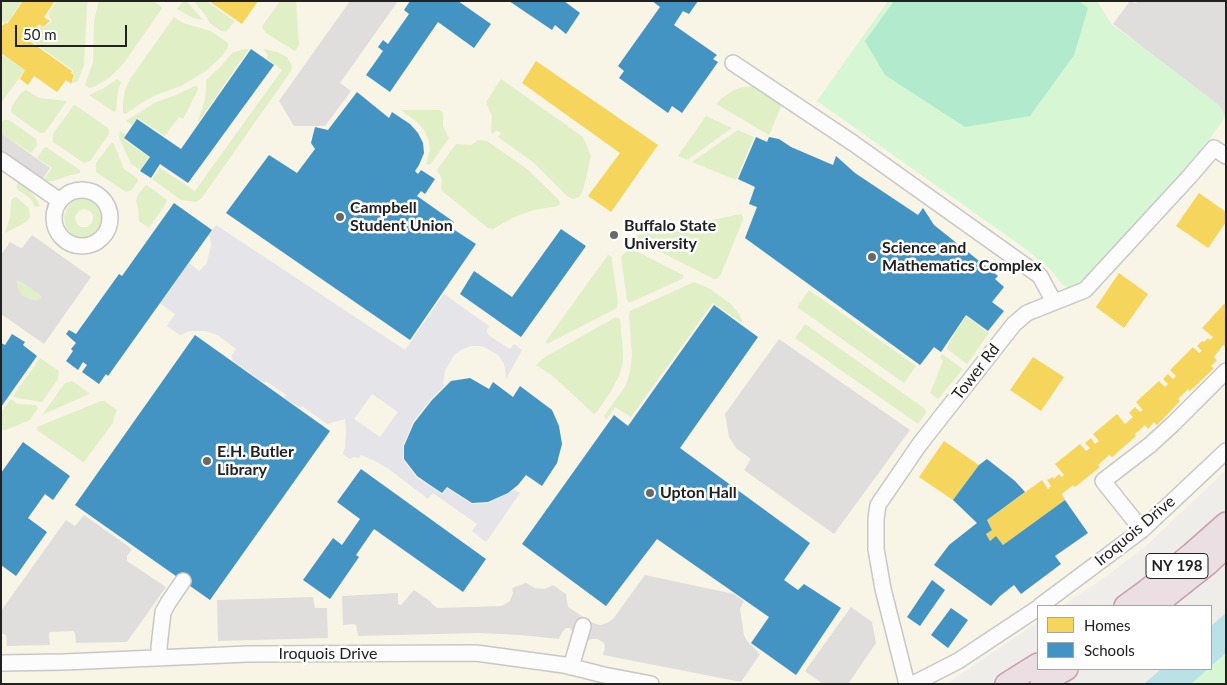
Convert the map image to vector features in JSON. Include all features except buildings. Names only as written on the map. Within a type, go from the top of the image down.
[{"type":"highway","name":"NY 198","points":[[1127,605],[1184,560],[1226,522]]},
{"type":"highway","name":"NY 198","points":[[1157,605],[1226,547]]},
{"type":"highway","points":[[1006,684],[1037,665]]},
{"type":"highway","points":[[1041,684],[1065,670]]},
{"type":"street","points":[[733,63],[853,144],[1040,276],[1054,302]]},
{"type":"street","name":"Tower Rd","points":[[907,684],[883,589],[876,549],[878,504],[919,445],[1014,324],[1027,312],[1085,290],[1214,148],[1226,156]]},
{"type":"street","points":[[1,160],[60,201]]},
{"type":"street","points":[[1142,530],[1103,481],[1150,445],[1226,371]]},
{"type":"street","name":"Iroquois Drive","points":[[1042,605],[1142,530],[1226,451]]},
{"type":"street","points":[[160,658],[158,647],[162,616],[168,603],[183,581]]},
{"type":"street","name":"Iroquois Drive","points":[[913,684],[958,661],[1037,608]]},
{"type":"street","points":[[571,667],[583,626]]},
{"type":"street","name":"Iroquois Drive","points":[[1,663],[248,654],[476,653],[571,667],[651,684]]},
{"type":"shaded area","name":"Buffalo State University","points":[[1,1],[1226,1],[1226,470],[1148,544],[1104,578],[1064,605],[1037,605],[1037,623],[946,684],[1,684]]},
{"type":"shaded area","points":[[350,1],[398,1],[340,83],[351,91],[325,126],[294,126],[279,101]]},
{"type":"shaded area","points":[[1130,1],[1136,3],[1138,1],[1226,1],[1226,117],[1219,105],[1113,24]]},
{"type":"shaded area","points":[[1,133],[50,168],[33,193],[1,171]]},
{"type":"shaded area","points":[[216,225],[405,350],[444,294],[489,326],[487,330],[488,335],[510,349],[514,344],[522,350],[506,379],[503,362],[498,355],[482,346],[471,346],[454,355],[445,371],[443,384],[445,385],[413,422],[403,446],[403,459],[416,477],[442,494],[447,488],[472,504],[488,503],[514,490],[520,493],[486,542],[472,531],[477,524],[433,493],[428,499],[389,469],[375,461],[361,455],[359,458],[353,457],[350,459],[343,454],[346,431],[345,419],[327,424],[302,406],[300,408],[284,398],[286,395],[266,381],[264,383],[232,360],[233,358],[231,357],[236,349],[219,336],[206,331],[190,331],[180,335],[167,326],[175,314],[160,303],[189,263],[199,271],[206,264],[211,246],[210,237],[208,236]],"holes":[[[372,394],[398,412],[380,437],[354,419]]]},
{"type":"shaded area","points":[[32,235],[91,277],[44,344],[1,314],[1,255],[10,242],[22,248]],"holes":[[[17,281],[20,281],[40,295],[41,298],[31,300],[22,295],[17,287]]]},
{"type":"shaded area","points":[[779,339],[910,430],[834,534],[744,470],[751,459],[736,448],[729,437],[725,414]]},
{"type":"shaded area","points":[[84,515],[132,549],[127,556],[127,561],[166,587],[127,642],[76,643],[73,631],[50,632],[50,645],[7,646],[6,635],[1,633],[1,611],[66,520],[75,526]]},
{"type":"shaded area","points":[[645,575],[734,594],[744,601],[740,609],[744,635],[747,641],[760,654],[741,682],[603,655],[604,643],[598,639],[591,639],[586,645],[571,642],[573,633],[570,628],[566,628],[563,631],[559,639],[479,633],[358,636],[356,625],[343,625],[342,596],[398,593],[398,604],[401,605],[414,590],[437,608],[502,606],[510,601],[513,593],[512,588],[526,583],[535,588],[545,589],[553,585],[566,594],[568,607],[593,623],[600,625],[613,619]]},
{"type":"shaded area","points":[[313,597],[315,608],[327,608],[328,638],[218,641],[217,600]]},
{"type":"shaded area","points":[[851,607],[872,622],[876,643],[848,684],[823,684],[805,671]]},
{"type":"green space","points":[[4,1],[22,1],[6,24],[1,20],[1,5]]},
{"type":"green space","points":[[57,1],[88,1],[84,65],[78,81],[73,83],[75,75],[72,73],[73,70],[30,40],[40,25],[43,28],[52,21],[48,14]]},
{"type":"green space","points":[[99,1],[154,1],[162,8],[124,63],[109,78],[89,88],[85,85],[93,62],[94,20]]},
{"type":"green space","points":[[183,1],[186,1],[203,20],[193,18],[177,9]]},
{"type":"green space","points":[[194,1],[206,1],[235,21],[226,32],[221,31],[210,23]]},
{"type":"green space","points":[[280,1],[296,1],[299,45],[295,51],[266,33],[262,27]]},
{"type":"green space","points":[[888,1],[1097,1],[1112,25],[1226,105],[1226,116],[1208,141],[1085,284],[1068,288],[1063,285],[1049,268],[1027,250],[817,101]]},
{"type":"green space","points":[[894,1],[1079,1],[1088,8],[1074,55],[1030,116],[965,127],[885,75],[865,41]]},
{"type":"green space","points":[[174,17],[183,23],[211,31],[228,43],[228,47],[223,55],[206,71],[181,86],[141,103],[126,114],[123,113],[125,90],[130,79]]},
{"type":"green space","points":[[249,49],[198,121],[205,100],[206,80],[232,53]]},
{"type":"green space","points":[[263,49],[277,52],[287,57],[292,66],[291,71],[201,199],[196,202],[181,200],[152,179],[160,168],[195,191],[282,70],[267,59],[268,55]]},
{"type":"green space","points":[[1,54],[25,70],[1,103]]},
{"type":"green space","points":[[117,79],[121,82],[114,112],[89,95]]},
{"type":"green space","points":[[501,79],[583,137],[591,156],[583,191],[579,197],[573,199],[568,197],[534,163],[498,137],[501,133],[496,130],[493,134],[491,132],[492,116],[486,102]]},
{"type":"green space","points":[[195,86],[198,89],[183,119],[179,117],[165,136],[138,118],[132,125],[126,121],[154,103]]},
{"type":"green space","points":[[752,86],[783,102],[769,135],[716,104],[734,90]]},
{"type":"green space","points":[[26,90],[39,98],[67,101],[43,133],[40,133],[11,111],[12,106],[21,93]]},
{"type":"green space","points":[[75,105],[108,128],[109,131],[109,134],[91,160],[84,163],[53,142],[53,134]]},
{"type":"green space","points":[[401,110],[439,110],[443,113],[443,126],[449,138],[430,165],[426,164],[430,150],[428,138],[424,130]]},
{"type":"green space","points":[[706,116],[732,128],[687,160],[678,156]]},
{"type":"green space","points":[[9,120],[36,139],[37,145],[31,153],[1,133],[1,122]]},
{"type":"green space","points":[[738,130],[754,137],[736,180],[692,162]]},
{"type":"green space","points":[[120,131],[126,135],[123,139],[149,157],[140,170],[131,164],[119,137]]},
{"type":"green space","points":[[478,140],[487,141],[527,169],[559,200],[560,204],[534,210],[512,218],[493,229],[488,228],[442,191],[442,179],[437,170],[456,144],[471,145]]},
{"type":"green space","points":[[112,142],[124,169],[137,178],[138,181],[131,190],[126,192],[96,172],[96,163]]},
{"type":"green space","points":[[46,147],[80,170],[80,173],[53,181],[44,179],[52,168],[37,158]]},
{"type":"green space","points":[[18,183],[31,192],[40,206],[35,207],[31,199],[18,190],[16,186]]},
{"type":"green space","points":[[147,185],[167,200],[149,228],[139,221],[136,201],[138,195]]},
{"type":"green space","points":[[16,197],[29,208],[30,217],[26,222],[5,233],[10,217],[11,201]]},
{"type":"green space","points":[[77,199],[92,199],[103,210],[105,218],[101,229],[92,237],[75,237],[66,228],[64,217],[68,206]],"holes":[[[84,209],[90,211],[93,215],[92,223],[87,227],[81,227],[77,224],[75,218],[79,211]]]},
{"type":"green space","points":[[741,214],[743,220],[721,274],[716,279],[633,238],[634,236]]},
{"type":"green space","points":[[630,248],[684,276],[682,279],[629,303],[621,257]]},
{"type":"green space","points":[[608,255],[612,257],[617,308],[547,344],[546,341]]},
{"type":"green space","points":[[18,281],[40,295],[41,298],[31,300],[22,295],[17,287]]},
{"type":"green space","points":[[694,282],[710,289],[731,304],[739,314],[742,323],[713,303],[631,417],[615,407],[606,420],[604,416],[626,385],[630,372],[632,355],[630,311]]},
{"type":"green space","points":[[809,290],[916,366],[904,383],[797,307]]},
{"type":"green space","points":[[966,316],[989,333],[967,364],[947,349]]},
{"type":"green space","points":[[616,317],[620,319],[623,363],[611,391],[594,414],[554,377],[536,365],[545,357]]},
{"type":"green space","points":[[805,324],[924,408],[926,413],[918,424],[795,338]]},
{"type":"green space","points":[[942,354],[963,369],[938,399],[930,393],[943,361],[940,358]]},
{"type":"green space","points":[[40,358],[59,371],[58,379],[42,402],[13,396]]},
{"type":"green space","points":[[72,381],[89,394],[42,415],[65,383]]},
{"type":"green space","points":[[11,399],[17,404],[36,405],[38,408],[30,420],[6,430],[1,430],[1,412]]},
{"type":"green space","points":[[101,401],[117,410],[112,424],[84,462],[37,430],[37,427]]},
{"type":"green space","points":[[1226,653],[1226,684],[1191,684],[1207,670],[1212,670],[1212,665]]},
{"type":"water","points":[[1226,613],[1226,653],[1212,665],[1212,625]]},
{"type":"water","points":[[1160,670],[1207,670],[1191,684],[1144,684]]},
{"type":"place","name":"Campbell Student Union","points":[[340,217]]},
{"type":"place","name":"Buffalo State University","points":[[614,235]]},
{"type":"place","name":"Science and Mathematics Complex","points":[[872,257]]},
{"type":"place","name":"E.H. Butler Library","points":[[207,461]]},
{"type":"place","name":"Upton Hall","points":[[650,493]]}]
